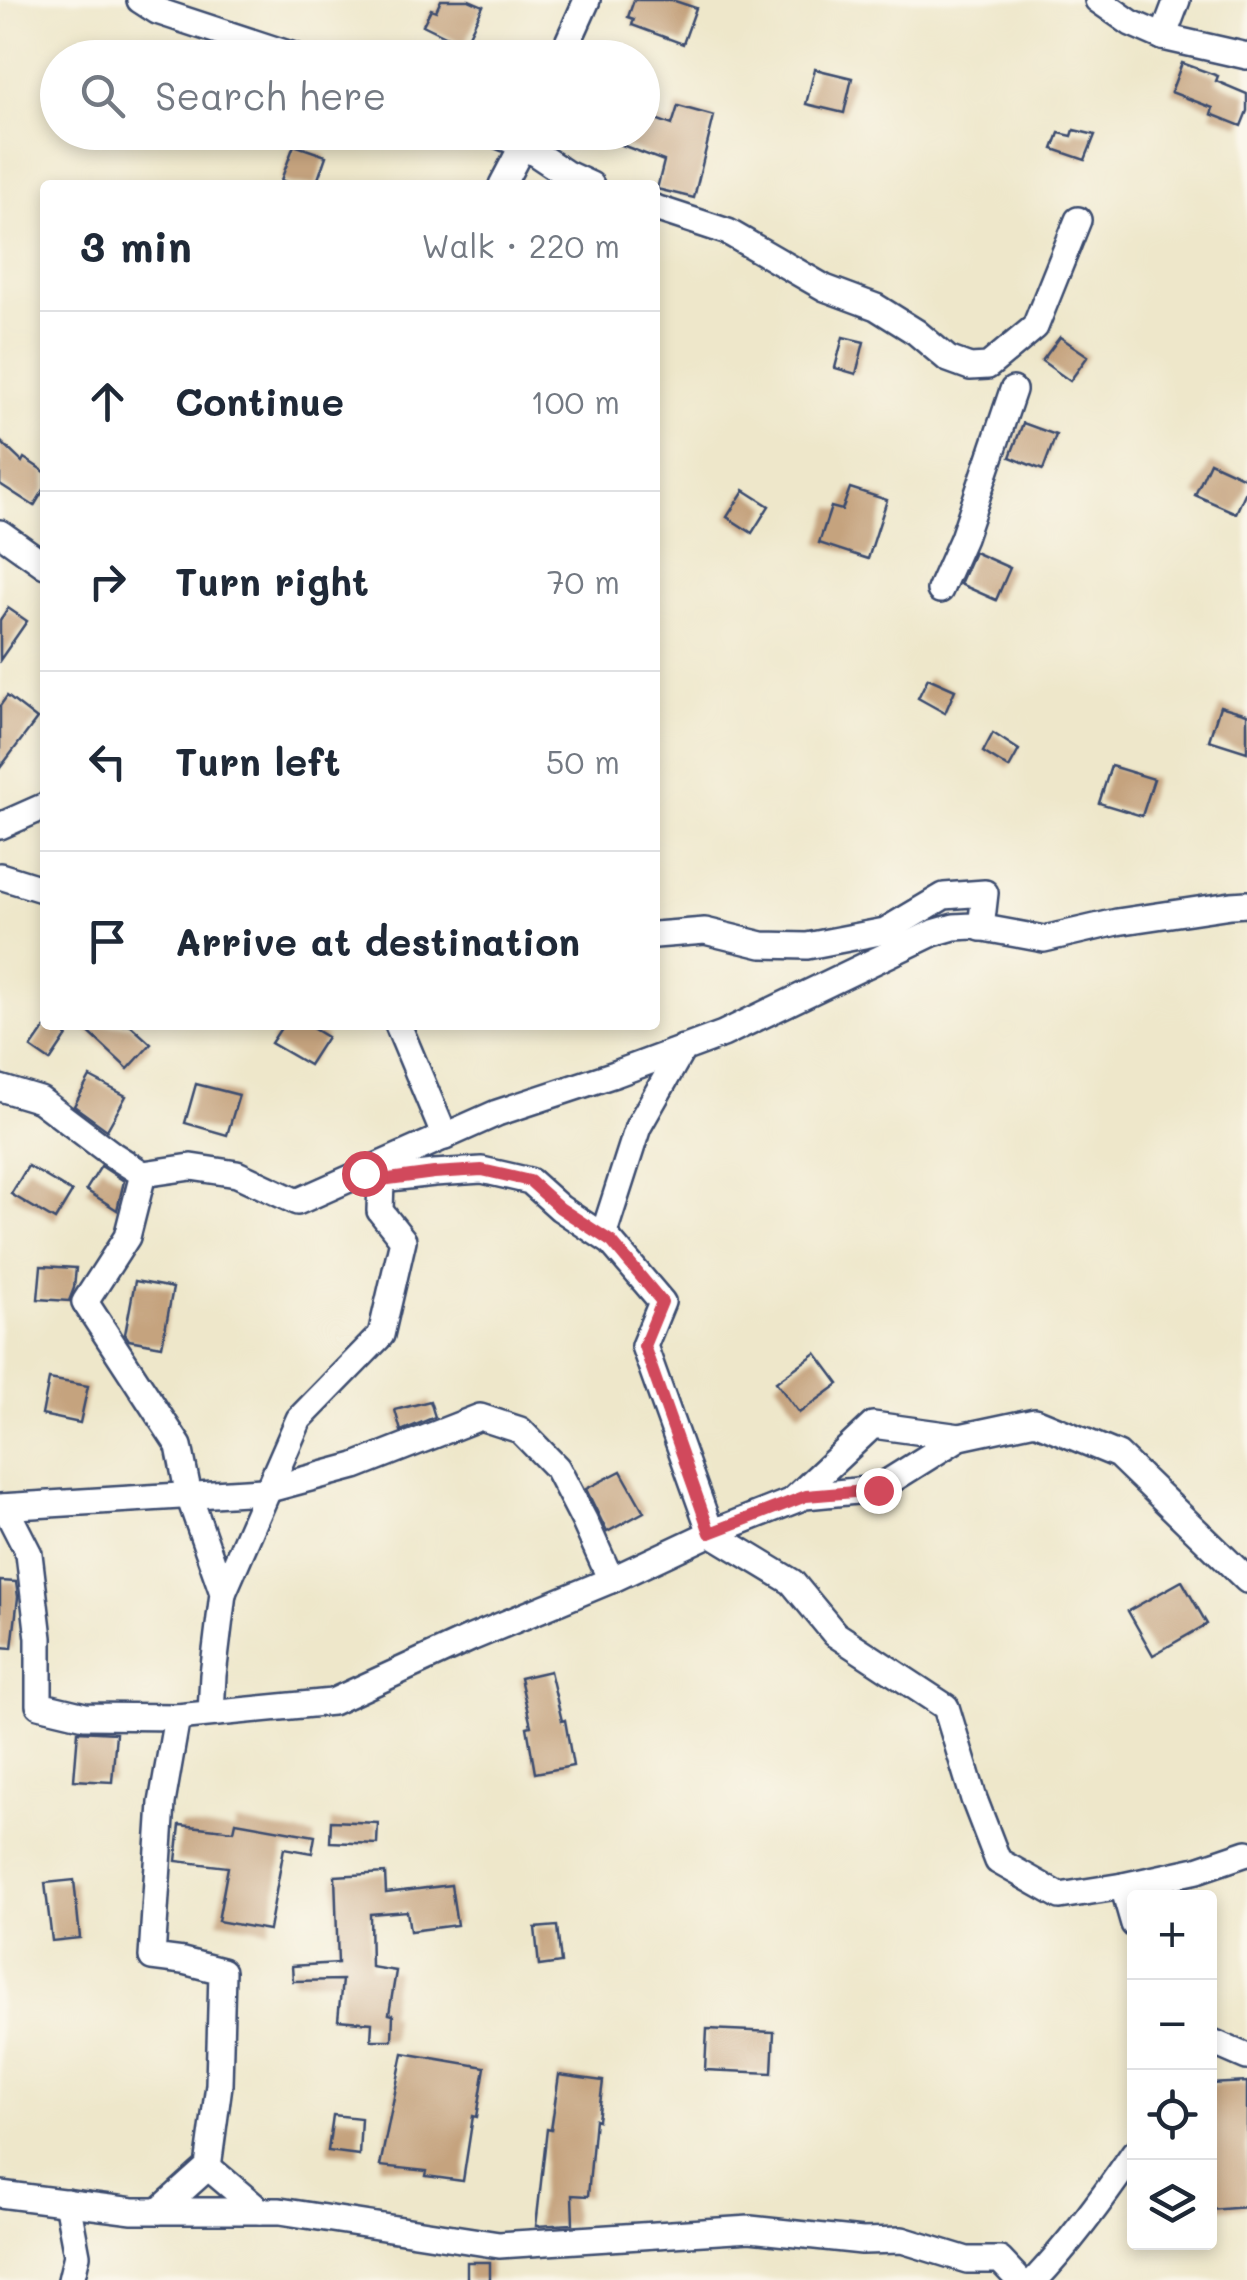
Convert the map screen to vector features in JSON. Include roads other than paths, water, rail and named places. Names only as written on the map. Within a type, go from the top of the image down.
[{"type":"street","points":[[140,0],[157,12],[244,40]]},
{"type":"street","points":[[569,40],[587,0]]},
{"type":"street","points":[[1098,0],[1131,23],[1163,37],[1247,56]]},
{"type":"street","points":[[1163,37],[1177,0]]},
{"type":"street","points":[[505,180],[520,150]]},
{"type":"street","points":[[538,150],[565,174],[579,180]]},
{"type":"street","points":[[660,210],[728,232],[825,288],[876,307],[916,332],[948,360],[970,367],[988,366],[1036,327],[1078,220]]},
{"type":"street","points":[[940,590],[964,538],[1013,390],[1025,336]]},
{"type":"street","points":[[979,367],[1013,390]]},
{"type":"street","points":[[0,533],[40,561]]},
{"type":"street","points":[[0,826],[40,808]]},
{"type":"street","points":[[0,876],[40,888]]},
{"type":"street","points":[[660,935],[705,932],[762,945],[806,946],[885,932],[944,896],[985,894],[982,928]]},
{"type":"street","points":[[0,1088],[40,1100],[143,1174],[191,1167],[237,1174],[297,1202],[372,1176],[497,1113],[723,1034],[932,932],[954,927],[982,928],[1044,939],[1118,922],[1247,904]]},
{"type":"street","points":[[400,1030],[445,1137]]},
{"type":"street","points":[[603,1236],[638,1128],[684,1048]]},
{"type":"street","points":[[372,1176],[482,1170],[530,1181],[560,1208],[612,1242],[662,1302],[644,1346],[710,1533],[792,1582],[835,1634],[946,1707],[998,1862],[1060,1896],[1197,1870],[1247,1853]]},
{"type":"street","points":[[143,1174],[127,1237],[85,1302],[179,1446],[189,1496],[222,1593]]},
{"type":"street","points":[[211,1714],[222,1593],[299,1419],[381,1335],[403,1240],[380,1211],[372,1176]]},
{"type":"street","points":[[611,1580],[557,1468],[520,1430],[480,1417],[355,1466],[268,1490],[3,1507],[28,1554],[39,1638],[39,1706],[85,1716],[177,1717],[332,1702],[611,1580],[710,1533],[806,1496],[878,1490],[960,1437]]},
{"type":"street","points":[[791,1502],[873,1425],[960,1437],[1036,1421],[1118,1455],[1247,1580]]},
{"type":"street","points":[[159,2210],[208,2168],[219,2085],[222,1971],[152,1958],[162,1803],[177,1717]]},
{"type":"street","points":[[1123,1886],[1127,1900]]},
{"type":"street","points":[[1217,2044],[1247,2057]]},
{"type":"street","points":[[1034,2280],[1100,2202],[1129,2160]]},
{"type":"street","points":[[208,2168],[260,2211]]},
{"type":"street","points":[[0,2194],[132,2210],[280,2211],[499,2244],[750,2230],[902,2240],[967,2260],[1000,2260],[1019,2280]]},
{"type":"street","points":[[67,2202],[77,2255],[71,2280]]}]
